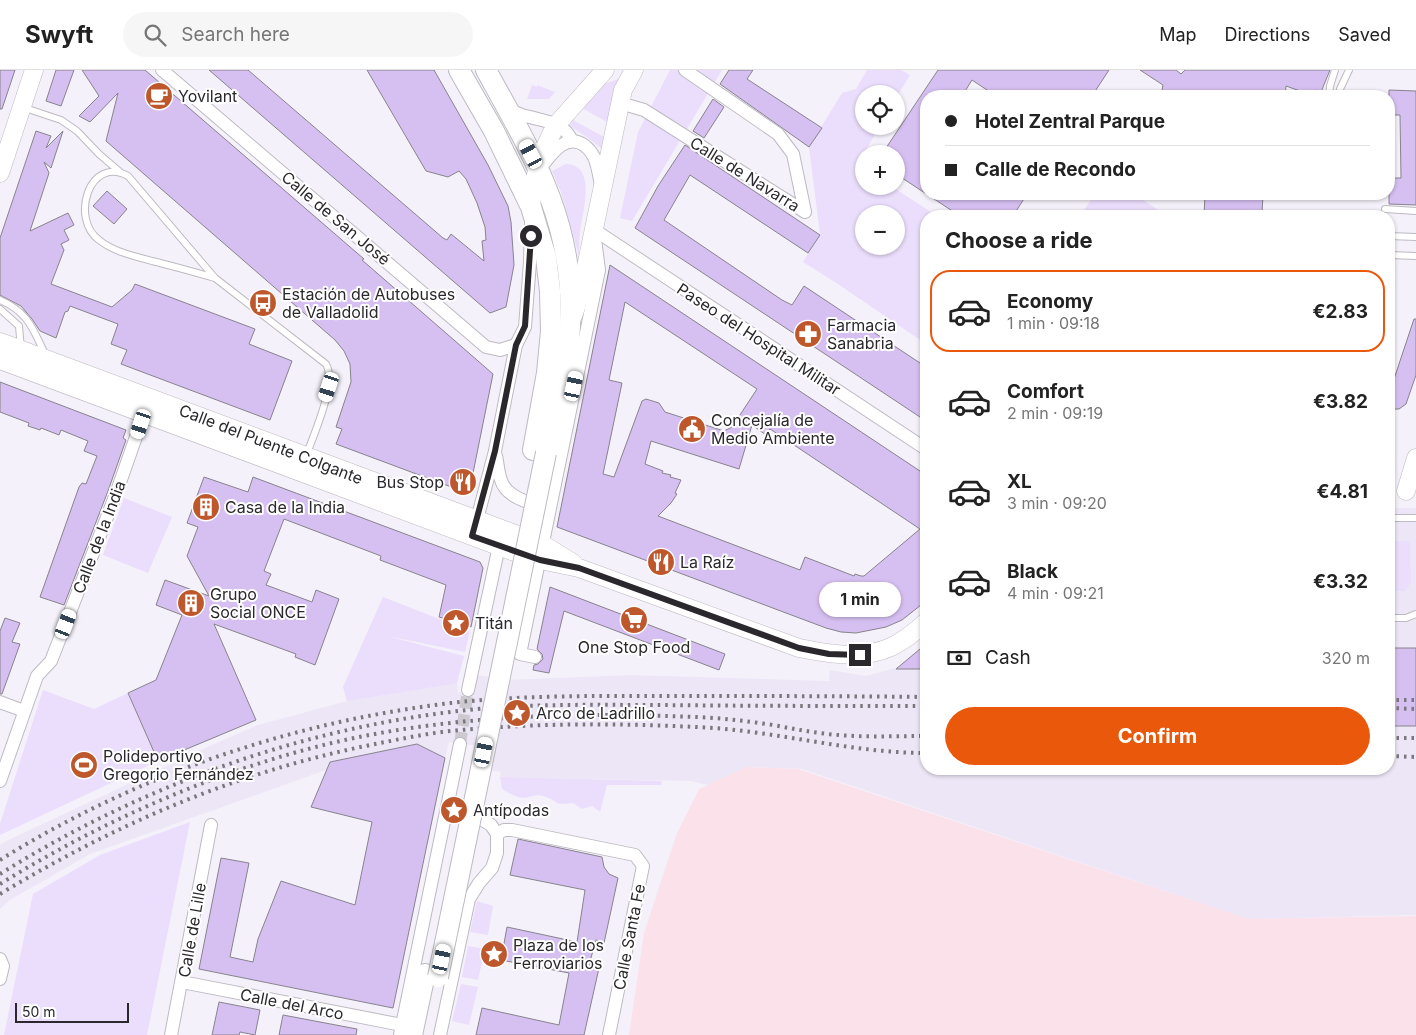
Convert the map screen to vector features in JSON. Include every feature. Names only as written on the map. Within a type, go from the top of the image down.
[{"type":"main road","points":[[459,70],[494,131],[531,207],[546,257],[550,291],[551,331],[540,451]]},
{"type":"main road","points":[[426,1035],[431,976],[540,451],[563,371],[570,326],[569,268],[560,226],[539,170],[486,70]]},
{"type":"main road","points":[[405,1032],[431,976]]},
{"type":"street","points":[[0,173],[34,70]]},
{"type":"street","name":"Calle de San José","points":[[162,70],[486,347],[500,350],[516,345]]},
{"type":"street","points":[[474,528],[495,451],[516,345],[525,326],[533,189],[545,147],[557,124],[605,70]]},
{"type":"street","points":[[570,326],[581,291],[623,90],[634,70]]},
{"type":"street","name":"Calle de Navarra","points":[[620,103],[644,110],[805,212],[793,154],[778,134],[685,70]]},
{"type":"street","points":[[507,109],[557,124],[570,136],[572,141]]},
{"type":"street","points":[[539,170],[558,148],[564,143],[572,141],[584,146],[594,156],[602,187]]},
{"type":"street","points":[[535,657],[520,654],[599,270],[593,229]]},
{"type":"street","name":"Paseo del Hospital Militar","points":[[593,229],[920,445]]},
{"type":"street","name":"Calle del Puente Colgante","points":[[0,342],[306,457],[474,528],[499,546],[541,552]]},
{"type":"street","name":"Calle del Puente Colgante","points":[[0,360],[144,414],[541,552]]},
{"type":"street","name":"Calle de la India","points":[[0,781],[37,676],[51,661],[116,494],[144,414]]},
{"type":"street","points":[[495,451],[501,482],[506,489],[534,504],[542,503],[552,495]]},
{"type":"street","points":[[1407,490],[1416,458]]},
{"type":"street","points":[[468,690],[499,546]]},
{"type":"street","points":[[541,552],[579,568],[799,648],[829,654],[860,655],[891,647],[920,627]]},
{"type":"street","points":[[0,702],[24,711]]},
{"type":"street","points":[[405,1032],[460,744]]},
{"type":"street","points":[[440,1035],[468,899],[492,868],[497,853],[497,834],[491,825],[481,819]]},
{"type":"street","name":"Calle de Lille","points":[[171,1035],[211,826]]},
{"type":"street","name":"Calle Santa Fe","points":[[497,834],[504,830],[512,830],[635,855],[643,866],[609,1035]]},
{"type":"street","points":[[0,959],[3,966],[0,979]]},
{"type":"street","name":"Calle del Arco","points":[[182,982],[405,1032]]},
{"type":"lane","points":[[1330,90],[1335,70]]},
{"type":"lane","points":[[1340,90],[1349,70]]},
{"type":"lane","points":[[22,107],[61,120],[77,131],[99,154],[136,183],[215,278],[328,366],[329,387],[306,457]]},
{"type":"lane","points":[[121,173],[113,172],[101,175],[93,183],[87,194],[86,220],[91,233],[97,239],[125,253],[215,278]]},
{"type":"lane","points":[[1385,209],[1416,211]]},
{"type":"lane","points":[[1395,236],[1416,237]]},
{"type":"lane","points":[[1395,255],[1416,256]]},
{"type":"lane","points":[[0,300],[12,306],[26,317],[48,360]]},
{"type":"lane","points":[[0,308],[19,326],[21,350]]},
{"type":"lane","points":[[1395,518],[1416,518]]},
{"type":"lane","points":[[1395,618],[1406,618],[1416,614]]},
{"type":"shaded area","points":[[670,70],[722,70],[632,221],[620,218],[638,132]]},
{"type":"shaded area","points":[[867,70],[901,70],[910,75],[904,85],[858,85]]},
{"type":"shaded area","points":[[621,78],[607,122],[582,108],[604,84]]},
{"type":"shaded area","points":[[532,85],[555,92],[549,99],[527,99]]},
{"type":"shaded area","points":[[855,89],[855,135],[875,135],[869,145],[855,145],[855,195],[905,195],[928,210],[920,210],[920,340],[803,262],[820,234],[809,147],[842,93]]},
{"type":"shaded area","points":[[573,120],[604,137],[602,149],[570,126]]},
{"type":"shaded area","points":[[566,164],[576,166],[582,173],[585,181],[586,192],[579,241],[579,256],[561,192],[552,171]]},
{"type":"shaded area","points":[[1091,200],[1143,200],[1158,210],[1084,210]]},
{"type":"shaded area","points":[[124,498],[172,517],[148,573],[103,555]]},
{"type":"shaded area","points":[[1395,508],[1416,508],[1416,915],[1249,919],[802,769],[746,767],[708,785],[690,781],[500,777],[501,772],[489,770],[493,748],[449,742],[445,758],[417,744],[330,762],[326,770],[90,854],[10,900],[0,909],[0,845],[4,842],[258,725],[422,681],[457,683],[458,692],[473,695],[478,675],[508,680],[632,675],[829,681],[830,670],[866,676],[899,667],[920,649],[920,775],[1395,775]]},
{"type":"shaded area","points":[[1395,541],[1410,541],[1411,582],[1405,591],[1395,591]]},
{"type":"shaded area","points":[[383,597],[470,631],[465,652],[387,636],[464,656],[457,683],[347,701],[343,687]]},
{"type":"shaded area","name":"Polideportivo Gregorio Fernández","points":[[43,690],[94,709],[128,693],[158,761],[0,835],[0,824]]},
{"type":"shaded area","points":[[746,767],[798,769],[1249,919],[1416,916],[1416,1035],[629,1035],[644,933],[677,833],[699,789]]},
{"type":"shaded area","points":[[500,777],[662,781],[661,785],[607,785],[600,812],[592,806],[582,809],[573,803],[559,803],[540,795],[524,798],[515,796],[502,789]]},
{"type":"shaded area","points":[[190,822],[147,1035],[4,1035],[33,894],[100,855]]},
{"type":"shaded area","points":[[477,901],[493,906],[488,935],[470,932]]},
{"type":"shaded area","points":[[468,946],[485,949],[478,980],[462,977]]},
{"type":"shaded area","points":[[461,984],[478,987],[469,1025],[452,1021]]},
{"type":"building","points":[[0,70],[15,70],[2,109],[0,109]]},
{"type":"building","points":[[56,70],[74,70],[61,106],[46,101]]},
{"type":"building","points":[[82,70],[145,70],[364,259],[362,260],[493,374],[472,478],[454,488],[336,444],[342,429],[336,427],[351,382],[350,364],[344,351],[335,340],[106,141],[118,93],[90,122],[79,116],[99,96]]},
{"type":"building","points":[[209,70],[248,70],[443,238],[447,240],[451,234],[484,261],[482,241],[486,240],[485,227],[466,179],[459,171],[448,177],[426,171],[367,70],[434,70],[488,165],[508,206],[514,265],[506,307],[490,313]]},
{"type":"building","points":[[729,70],[753,70],[747,79],[822,128],[809,147],[720,84]]},
{"type":"building","points":[[938,70],[1109,70],[1096,90],[987,90],[972,80],[966,90],[925,90]]},
{"type":"building","points":[[1140,70],[1176,70],[1181,74],[1185,70],[1330,70],[1322,90],[1297,90],[1286,86],[1286,90],[1162,90],[1163,85]]},
{"type":"building","points":[[1395,90],[1416,91],[1416,205],[1389,204],[1389,200],[1395,200],[1395,178],[1401,178],[1400,115],[1395,115]]},
{"type":"building","points":[[920,97],[920,190],[905,180],[905,145],[888,145],[895,135],[905,135],[905,120]]},
{"type":"building","points":[[713,99],[724,107],[704,138],[693,131]]},
{"type":"building","points":[[36,131],[51,136],[46,148],[63,131],[51,168],[44,162],[49,173],[30,231],[68,213],[74,225],[64,230],[69,240],[61,244],[64,250],[51,284],[112,307],[132,290],[135,284],[255,329],[249,344],[292,361],[270,420],[121,364],[127,350],[111,344],[118,324],[70,306],[68,311],[65,312],[56,338],[40,331],[21,306],[0,295],[0,238]]},
{"type":"building","points":[[685,145],[820,235],[808,253],[690,175],[664,220],[782,300],[792,305],[804,286],[920,363],[920,417],[635,228],[658,186]]},
{"type":"building","points":[[107,191],[127,209],[114,224],[93,206]]},
{"type":"building","points":[[935,200],[1023,200],[1017,210],[951,210]]},
{"type":"building","points":[[1205,200],[1263,200],[1262,210],[1204,210]]},
{"type":"building","points":[[610,265],[920,471],[920,529],[920,606],[902,620],[886,627],[856,633],[826,628],[557,527]],"holes":[[[625,302],[757,389],[732,427],[724,431],[665,412],[659,403],[646,399],[642,401],[614,477],[603,474],[622,383],[609,380]],[[752,425],[766,435],[770,429],[920,529],[864,576],[855,574],[854,576],[805,557],[800,570],[658,516],[677,494],[675,493],[681,480],[670,477],[671,475],[662,473],[663,471],[645,464],[651,441],[739,469]]]},
{"type":"building","points":[[1414,319],[1416,319],[1416,375],[1406,404],[1399,409],[1395,409],[1395,376]]},
{"type":"building","points":[[0,382],[126,430],[123,438],[126,440],[108,491],[64,605],[40,597],[79,487],[82,483],[86,484],[97,456],[84,451],[88,441],[61,430],[59,435],[41,428],[40,430],[28,426],[29,423],[0,412]]},
{"type":"building","points":[[204,477],[248,492],[253,477],[480,562],[483,568],[471,627],[439,617],[446,585],[380,560],[381,556],[284,519],[264,571],[271,574],[266,585],[312,602],[316,590],[339,599],[315,665],[295,657],[296,654],[214,624],[256,720],[158,761],[128,693],[156,680],[182,615],[156,605],[165,580],[209,596],[187,556],[198,527],[187,523]]},
{"type":"building","points":[[550,587],[725,654],[719,670],[564,611],[549,673],[533,670],[534,665],[543,659],[542,654],[537,649]]},
{"type":"building","points":[[5,618],[20,623],[12,642],[20,644],[2,694],[0,694],[0,631]]},
{"type":"building","points":[[1395,648],[1416,648],[1416,726],[1395,726]]},
{"type":"building","points":[[920,649],[920,669],[896,669]]},
{"type":"building","points":[[417,744],[445,758],[393,1008],[199,969],[221,858],[249,863],[230,957],[253,962],[258,939],[281,881],[355,905],[372,822],[311,807],[330,762]]},
{"type":"building","points":[[518,839],[602,857],[604,867],[609,874],[618,878],[604,943],[596,940],[589,965],[599,968],[584,1035],[476,1035],[482,1008],[559,1025],[569,973],[501,960],[507,927],[577,942],[585,890],[510,875]]},
{"type":"building","points":[[219,1002],[260,1010],[255,1035],[240,1032],[239,1035],[212,1035]]},
{"type":"building","points":[[283,1015],[357,1029],[356,1035],[279,1035]]},
{"type":"tunnel","points":[[460,744],[468,690]]},
{"type":"tunnel","points":[[444,822],[459,813],[477,816]]},
{"type":"railway","points":[[0,860],[105,802],[161,778],[217,757],[274,739],[392,712],[478,700],[559,696],[920,697]]},
{"type":"railway","points":[[1395,700],[1416,700]]},
{"type":"railway","points":[[0,874],[52,843],[105,816],[160,791],[216,769],[273,750],[331,734],[390,721],[476,709],[529,706],[920,706]]},
{"type":"railway","points":[[1395,708],[1416,709]]},
{"type":"railway","points":[[0,884],[39,861],[121,818],[205,782],[292,754],[380,733],[470,721],[606,715],[725,719],[846,736],[920,736]]},
{"type":"railway","points":[[0,894],[88,845],[178,803],[271,770],[370,745],[430,734],[481,728],[543,725],[666,726],[754,732],[840,746],[920,753]]},
{"type":"railway","points":[[1395,738],[1416,738]]},
{"type":"railway","points":[[1395,756],[1416,757]]},
{"type":"place","name":"Yovilant","points":[[159,96]]},
{"type":"place","name":"Estación de Autobuses de Valladolid","points":[[263,303]]},
{"type":"place","name":"Farmacia Sanabria","points":[[808,334]]},
{"type":"place","name":"Concejalía de Medio Ambiente","points":[[692,429]]},
{"type":"place","name":"Bus Stop","points":[[463,482]]},
{"type":"place","name":"Casa de la India","points":[[206,507]]},
{"type":"place","name":"La Raíz","points":[[661,562]]},
{"type":"place","name":"Grupo Social ONCE","points":[[191,603]]},
{"type":"place","name":"One Stop Food","points":[[634,620]]},
{"type":"place","name":"Titán","points":[[456,623]]},
{"type":"place","name":"Arco de Ladrillo","points":[[517,713]]},
{"type":"place","name":"Polideportivo Gregorio Fernández","points":[[84,765]]},
{"type":"place","name":"Antípodas","points":[[454,810]]},
{"type":"place","name":"Plaza de los Ferroviarios","points":[[494,954]]},
{"type":"route","points":[[531,236],[525,326],[516,345],[495,451],[472,536],[540,560],[579,568],[799,648],[829,654],[860,655]]}]
